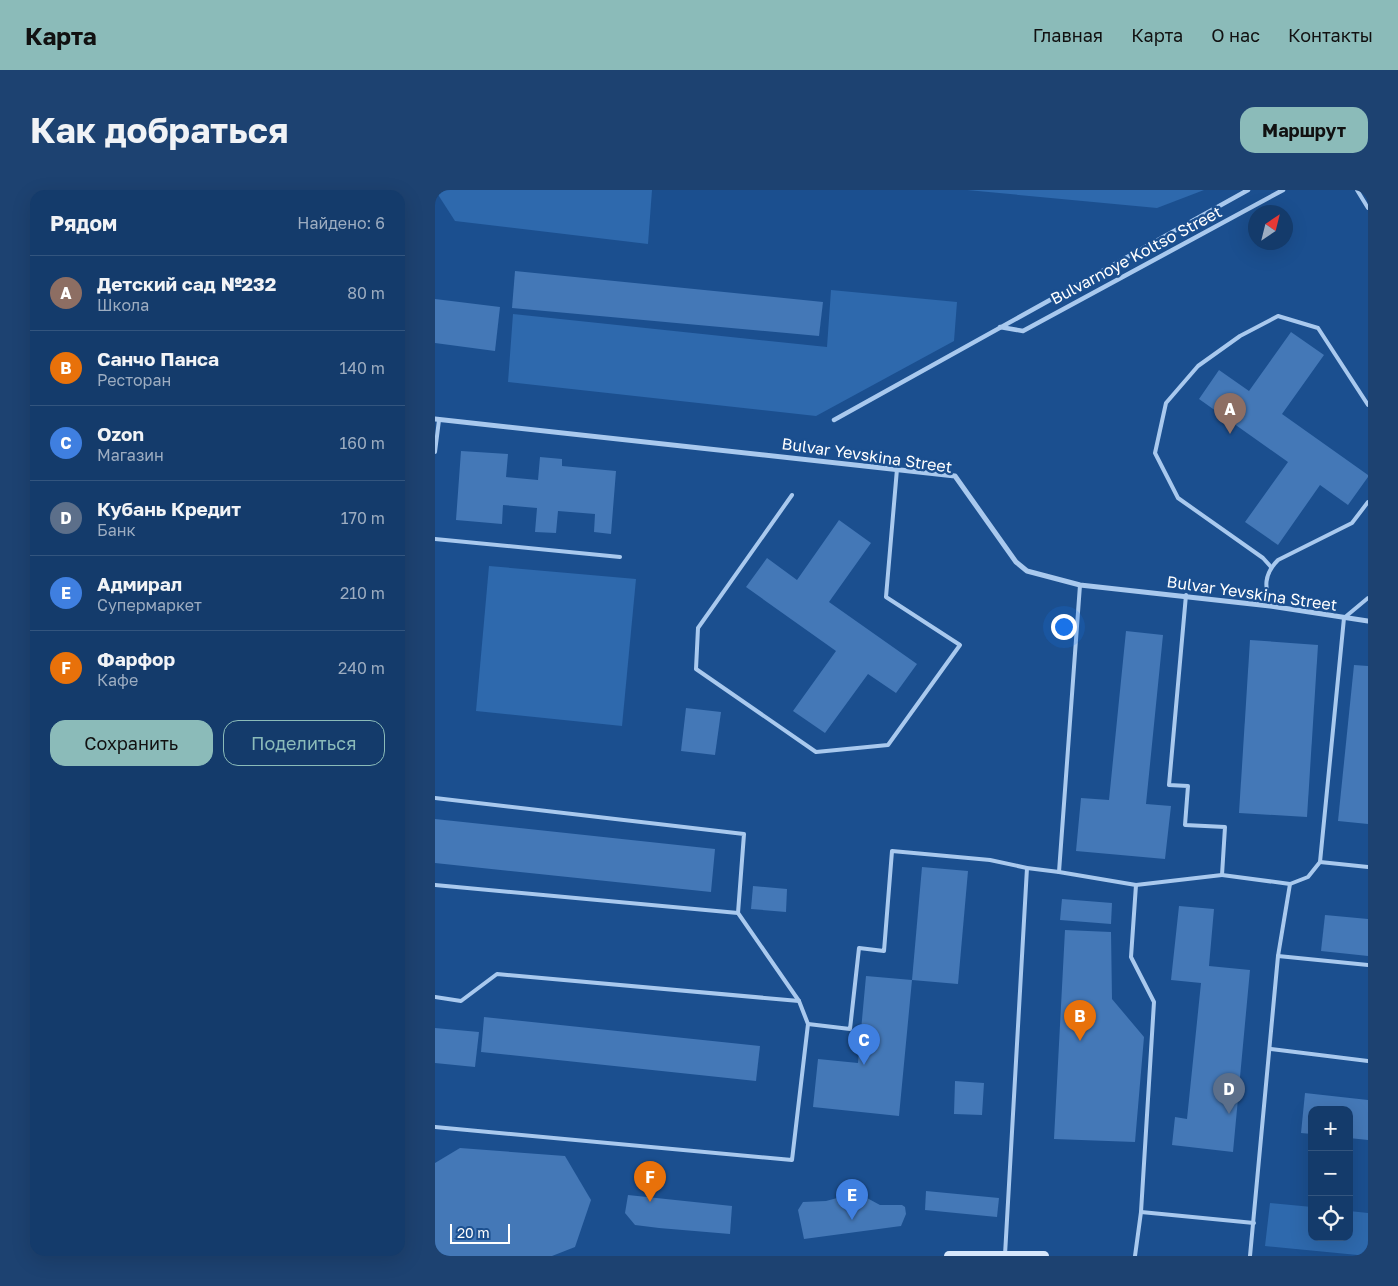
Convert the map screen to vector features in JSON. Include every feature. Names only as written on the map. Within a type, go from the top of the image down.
[{"type":"main road","points":[[949,1256],[1044,1256]]},
{"type":"street","name":"Bulvarnoye Koltso Street","points":[[834,420],[1248,190]]},
{"type":"street","name":"Bulvarnoye Koltso Street","points":[[1000,327],[1023,331],[1283,190]]},
{"type":"street","name":"Bulvar Yevskina Street","points":[[437,420],[955,476],[1016,562],[1027,571],[1080,584],[1186,595],[1368,621]]},
{"type":"lane","points":[[1357,190],[1368,208]]},
{"type":"lane","points":[[1271,567],[1263,558],[1178,498],[1155,453],[1166,403],[1198,366],[1240,336],[1278,316],[1319,328],[1366,398],[1368,405]]},
{"type":"lane","points":[[435,452],[437,420]]},
{"type":"lane","points":[[792,495],[698,628],[696,669],[816,752],[889,745],[960,645],[886,597],[897,469]]},
{"type":"lane","points":[[1270,606],[1265,588],[1271,567],[1279,560],[1352,523],[1368,502]]},
{"type":"lane","points":[[435,539],[620,557]]},
{"type":"lane","points":[[1059,872],[1080,584]]},
{"type":"lane","points":[[1186,595],[1169,786],[1187,786],[1185,825],[1225,828],[1222,875]]},
{"type":"lane","points":[[808,1024],[850,1029],[859,948],[884,951],[892,851],[989,860],[1027,868],[1136,885],[1222,875],[1290,884],[1308,877],[1320,862],[1344,618],[1368,598]]},
{"type":"lane","points":[[435,798],[744,834],[738,913],[799,1001],[808,1024],[792,1160],[435,1128]]},
{"type":"lane","points":[[1320,862],[1368,868]]},
{"type":"lane","points":[[1005,1255],[1027,868]]},
{"type":"lane","points":[[1250,1256],[1279,956],[1290,884]]},
{"type":"lane","points":[[435,885],[738,913]]},
{"type":"lane","points":[[1135,1256],[1141,1212],[1154,1002],[1131,957],[1136,885]]},
{"type":"lane","points":[[1279,956],[1368,965]]},
{"type":"lane","points":[[435,997],[461,1002],[497,974],[799,1001]]},
{"type":"lane","points":[[1271,1049],[1368,1061]]},
{"type":"lane","points":[[1141,1212],[1254,1223]]},
{"type":"shaded area","points":[[435,190],[652,190],[648,244],[455,221]]},
{"type":"shaded area","points":[[967,190],[1204,190],[1157,208]]},
{"type":"shaded area","points":[[831,290],[957,302],[954,341],[816,416],[508,382],[513,314],[827,347]]},
{"type":"shaded area","points":[[489,566],[636,579],[622,726],[476,711]]},
{"type":"shaded area","points":[[1270,1203],[1308,1207],[1308,1241],[1353,1241],[1353,1211],[1368,1213],[1368,1256],[1265,1246]]},
{"type":"building","points":[[515,271],[823,302],[819,336],[512,308]]},
{"type":"building","points":[[435,299],[500,307],[495,351],[435,343]]},
{"type":"building","points":[[1291,332],[1324,355],[1282,414],[1368,475],[1368,477],[1348,505],[1320,485],[1278,545],[1245,522],[1288,462],[1199,399],[1219,370],[1249,391]]},
{"type":"building","points":[[461,451],[508,454],[506,477],[538,480],[540,457],[562,459],[562,466],[616,471],[611,534],[594,532],[595,514],[558,511],[556,533],[535,532],[537,508],[503,505],[502,524],[456,520]]},
{"type":"building","points":[[839,520],[871,543],[829,602],[917,664],[896,693],[868,674],[825,733],[793,711],[836,651],[746,587],[767,558],[797,580]]},
{"type":"building","points":[[1126,631],[1163,635],[1146,804],[1171,806],[1165,859],[1076,851],[1081,798],[1109,800]]},
{"type":"building","points":[[1250,640],[1318,645],[1307,817],[1239,813]]},
{"type":"building","points":[[1354,665],[1368,666],[1368,824],[1338,821]]},
{"type":"building","points":[[686,708],[721,712],[715,755],[681,751]]},
{"type":"building","points":[[435,819],[715,849],[711,892],[435,863]]},
{"type":"building","points":[[922,867],[968,871],[958,984],[912,980]]},
{"type":"building","points":[[753,886],[787,889],[786,912],[751,909]]},
{"type":"building","points":[[1062,899],[1112,903],[1111,924],[1060,920]]},
{"type":"building","points":[[1179,906],[1214,909],[1209,966],[1250,970],[1233,1152],[1172,1145],[1175,1117],[1187,1119],[1201,983],[1171,980]]},
{"type":"building","points":[[1325,915],[1368,919],[1368,956],[1321,951]]},
{"type":"building","points":[[1065,930],[1111,932],[1112,999],[1144,1037],[1135,1142],[1054,1139]]},
{"type":"building","points":[[866,976],[912,980],[899,1116],[813,1107],[818,1059],[858,1063]]},
{"type":"building","points":[[484,1017],[760,1046],[756,1081],[481,1052]]},
{"type":"building","points":[[435,1028],[479,1032],[475,1067],[435,1063]]},
{"type":"building","points":[[955,1081],[984,1083],[982,1115],[954,1114]]},
{"type":"building","points":[[1305,1093],[1368,1100],[1368,1140],[1353,1138],[1353,1106],[1308,1106],[1308,1134],[1301,1133]]},
{"type":"building","points":[[460,1148],[565,1156],[591,1200],[575,1247],[552,1256],[435,1256],[435,1163]]},
{"type":"building","points":[[926,1191],[999,1198],[997,1217],[925,1210]]},
{"type":"building","points":[[628,1195],[732,1206],[730,1234],[635,1225],[625,1213]]},
{"type":"building","points":[[855,1196],[867,1198],[880,1205],[902,1205],[905,1207],[906,1214],[901,1226],[804,1239],[798,1210],[803,1202],[826,1201]]},
{"type":"place","name":"Детский сад №232","points":[[1230,434]]},
{"type":"place","name":"Санчо Панса","points":[[1080,1041]]},
{"type":"place","name":"Ozon","points":[[864,1065]]},
{"type":"place","name":"Кубань Кредит","points":[[1229,1114]]},
{"type":"place","name":"Фарфор","points":[[650,1202]]},
{"type":"place","name":"Адмирал","points":[[852,1220]]}]
